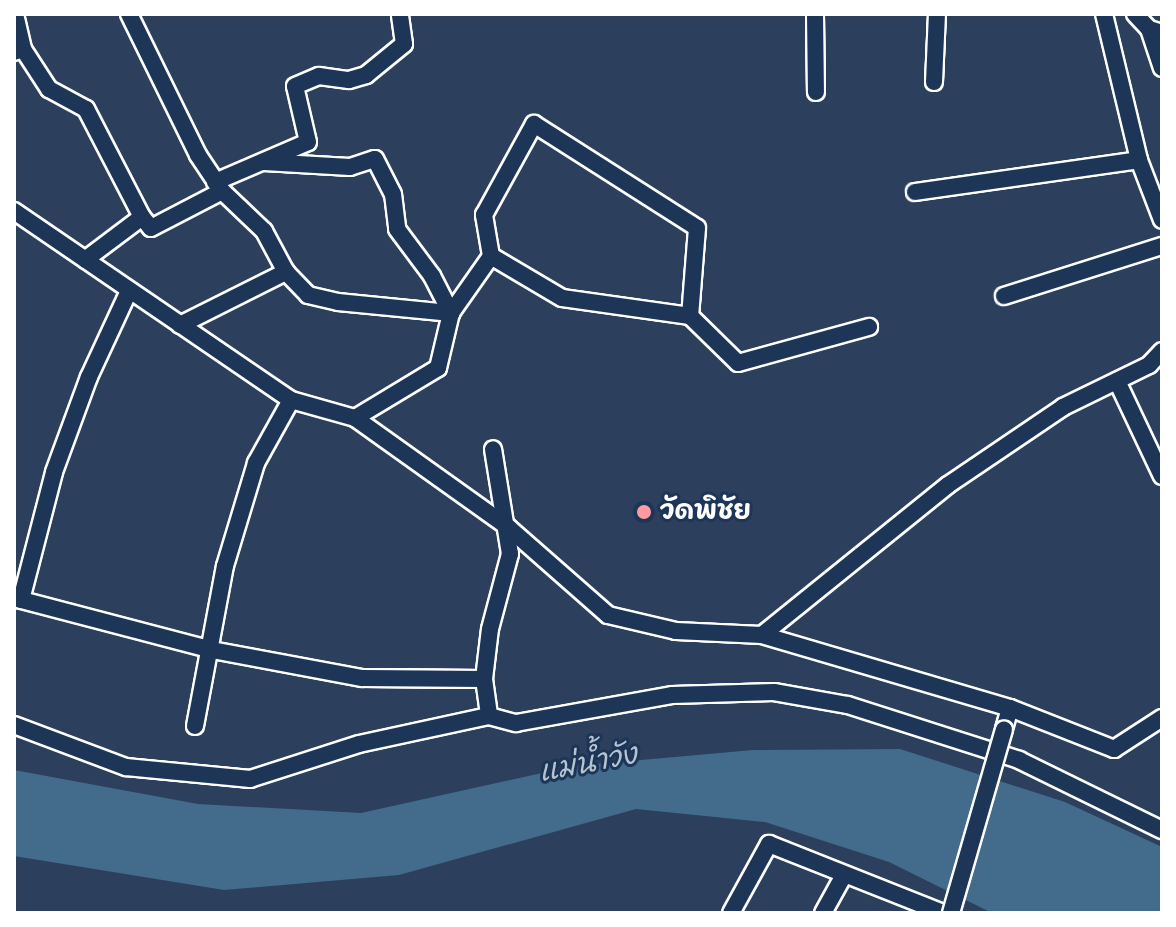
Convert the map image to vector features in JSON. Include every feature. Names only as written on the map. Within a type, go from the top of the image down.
[{"type":"street","points":[[15,14],[18,51],[49,89],[86,109],[142,217],[151,228],[218,186],[308,142],[296,97],[298,82],[366,75],[404,44],[400,14]]},
{"type":"street","points":[[129,14],[218,186],[264,231],[286,272],[308,295],[338,302],[451,313]]},
{"type":"street","points":[[815,14],[816,92]]},
{"type":"street","points":[[934,82],[937,14]]},
{"type":"street","points":[[1104,14],[1139,160],[1162,220]]},
{"type":"street","points":[[1135,14],[1156,31],[1162,68]]},
{"type":"street","points":[[355,418],[438,368],[451,313],[491,256],[484,215],[534,124],[697,228],[690,316]]},
{"type":"street","points":[[264,162],[350,167],[375,159],[393,194],[397,229],[432,276],[451,313]]},
{"type":"street","points":[[915,192],[1139,160]]},
{"type":"street","points":[[14,211],[291,400],[355,418],[509,528],[608,615],[676,631],[762,635],[1010,708],[1114,749],[1162,718]]},
{"type":"street","points":[[85,260],[142,217]]},
{"type":"street","points":[[1004,296],[1162,246]]},
{"type":"street","points":[[491,256],[562,298],[690,316],[738,363],[869,327]]},
{"type":"street","points":[[180,325],[286,272]]},
{"type":"street","points":[[129,291],[89,377],[54,472],[18,599],[212,650],[362,678],[484,679]]},
{"type":"street","points":[[762,635],[948,485],[1063,407],[1149,365],[1162,351]]},
{"type":"street","points":[[1117,381],[1162,476]]},
{"type":"street","points":[[195,726],[212,650],[216,601],[256,463],[291,400]]},
{"type":"street","points":[[489,716],[484,679],[490,629],[509,563],[509,528],[493,449]]},
{"type":"street","points":[[14,725],[126,767],[250,779],[359,744],[489,716],[516,723],[672,695],[804,695],[912,723],[1019,760],[1162,830]]},
{"type":"street","points":[[951,913],[1010,708]]},
{"type":"street","points":[[731,913],[769,844],[943,913]]},
{"type":"street","points":[[823,913],[844,875]]},
{"type":"water","points":[[900,749],[1065,802],[1162,847],[1162,913],[992,913],[889,862],[765,822],[636,809],[399,875],[224,890],[14,856],[14,770],[198,804],[361,813],[574,766],[753,750]]},
{"type":"place","name":"วัดพิชัย","points":[[644,512]]},
{"type":"water label","name":"แม่น้ำวัง","points":[[588,764]]}]
